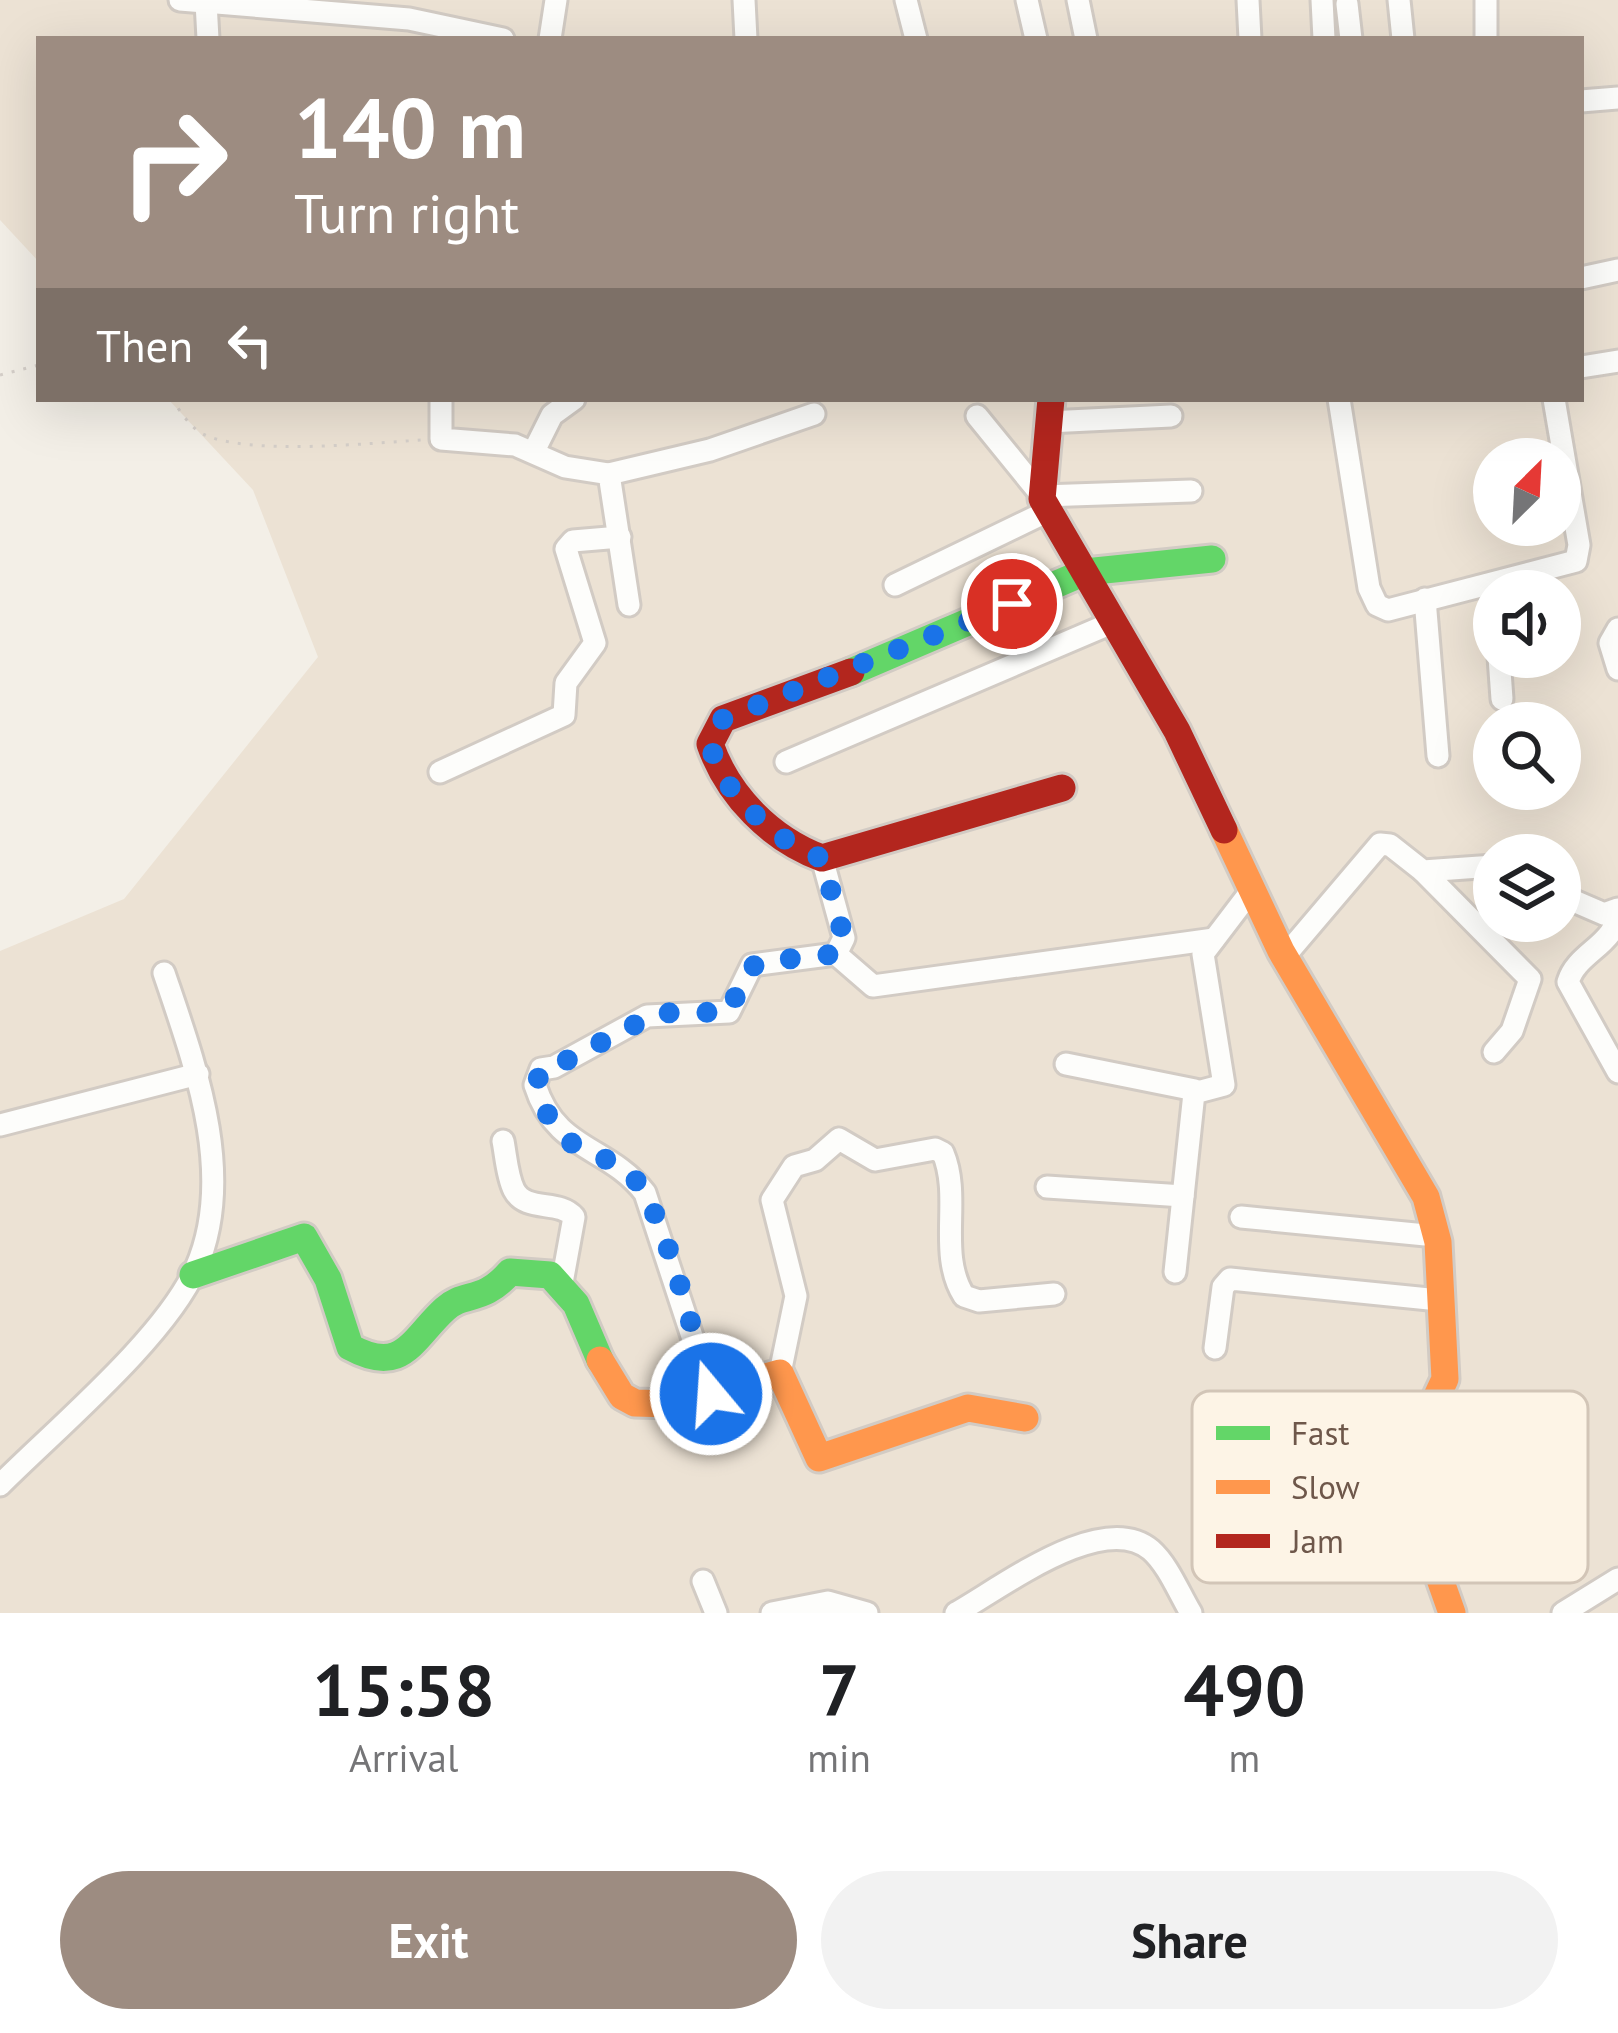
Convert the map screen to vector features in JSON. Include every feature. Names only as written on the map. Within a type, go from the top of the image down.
[{"type":"street","points":[[180,0],[409,20],[485,36]]},
{"type":"street","points":[[550,36],[556,0]]},
{"type":"street","points":[[744,0],[746,36]]},
{"type":"street","points":[[906,0],[915,36]]},
{"type":"street","points":[[1027,0],[1035,36]]},
{"type":"street","points":[[1078,0],[1086,36]]},
{"type":"street","points":[[1248,0],[1250,36]]},
{"type":"street","points":[[1322,0],[1324,36]]},
{"type":"street","points":[[1399,0],[1403,36]]},
{"type":"street","points":[[1486,0],[1486,36]]},
{"type":"street","points":[[206,2],[208,36]]},
{"type":"street","points":[[1347,4],[1351,36]]},
{"type":"street","points":[[1584,101],[1618,98]]},
{"type":"street","points":[[1584,277],[1618,270]]},
{"type":"street","points":[[1584,367],[1618,361]]},
{"type":"street","points":[[441,402],[441,439],[534,451],[565,467],[609,473],[710,451],[814,414]]},
{"type":"street","points":[[534,451],[552,415],[570,402]]},
{"type":"street","points":[[1339,402],[1371,596],[1388,610],[1473,589]]},
{"type":"street","points":[[1553,570],[1565,567],[1579,554],[1554,402]]},
{"type":"street","points":[[1045,504],[1050,410],[1171,416]]},
{"type":"street","points":[[977,416],[1045,504],[1177,731],[1284,957],[1420,1183],[1436,1236],[1445,1379],[1439,1391]]},
{"type":"street","points":[[609,473],[628,605]]},
{"type":"street","points":[[895,584],[1045,504],[1191,491]]},
{"type":"street","points":[[440,772],[564,715],[566,683],[595,643],[566,549],[573,542],[620,538]]},
{"type":"street","points":[[1062,788],[822,858],[797,847],[718,773],[710,744],[723,719],[854,671],[1084,572],[1212,559]]},
{"type":"street","points":[[1425,599],[1438,756]]},
{"type":"street","points":[[786,762],[1114,622]]},
{"type":"street","points":[[1618,629],[1610,643],[1618,669]]},
{"type":"street","points":[[1500,678],[1502,699]]},
{"type":"street","points":[[1284,957],[1379,844],[1397,849],[1530,979],[1512,1031],[1494,1052]]},
{"type":"street","points":[[822,858],[844,938],[836,954]]},
{"type":"street","points":[[1423,871],[1473,867]]},
{"type":"street","points":[[1066,1064],[1195,1090],[1224,1085],[1203,953],[1251,891]]},
{"type":"street","points":[[1581,904],[1604,914],[1618,909],[1613,932],[1571,972],[1568,982],[1618,1072]]},
{"type":"street","points":[[711,1394],[645,1193],[613,1161],[567,1139],[537,1094],[541,1069],[554,1067],[647,1016],[729,1012],[746,972],[759,962],[836,954],[873,986],[1214,939]]},
{"type":"street","points":[[0,1485],[174,1307],[193,1275],[208,1216],[211,1173],[198,1074],[164,973]]},
{"type":"street","points":[[0,1125],[198,1074]]},
{"type":"street","points":[[1175,1272],[1195,1090]]},
{"type":"street","points":[[1025,1418],[968,1408],[819,1458],[780,1373],[796,1296],[772,1200],[794,1166],[815,1160],[839,1138],[874,1160],[935,1149],[943,1153],[948,1167],[951,1255],[964,1296],[979,1301],[1054,1294]]},
{"type":"street","points":[[503,1141],[513,1189],[521,1199],[568,1209],[574,1217],[562,1283]]},
{"type":"street","points":[[1047,1187],[1183,1196]]},
{"type":"street","points":[[1240,1217],[1436,1236]]},
{"type":"street","points":[[193,1275],[304,1238],[328,1279],[350,1347],[374,1357],[412,1350],[428,1337],[447,1306],[492,1293],[510,1272],[550,1275],[562,1283],[586,1319],[611,1384],[623,1399],[642,1405],[711,1394],[780,1373]]},
{"type":"street","points":[[1215,1348],[1222,1287],[1230,1279],[1439,1300]]},
{"type":"street","points":[[956,1613],[1084,1541],[1125,1538],[1157,1556],[1191,1613]]},
{"type":"street","points":[[1563,1613],[1618,1579]]},
{"type":"street","points":[[703,1581],[716,1613]]},
{"type":"street","points":[[1441,1583],[1452,1613]]},
{"type":"street","points":[[772,1613],[828,1602],[867,1613]]},
{"type":"path","points":[[0,375],[36,366]]},
{"type":"path","points":[[174,402],[193,428],[224,440],[336,445],[441,439]]},
{"type":"shaded area","points":[[0,0],[1618,0],[1618,1613],[0,1613],[0,951],[124,899],[318,657],[253,490],[171,402],[1584,402],[1584,36],[36,36],[36,259],[0,220]]},
{"type":"traffic: fast","points":[[851,672],[1085,572],[1212,559]]},
{"type":"traffic: fast","points":[[193,1275],[304,1237],[328,1279],[350,1347],[383,1358],[405,1350],[452,1304],[491,1289],[510,1272],[550,1275],[576,1304],[600,1360]]},
{"type":"traffic: slow","points":[[1224,830],[1281,951],[1426,1197],[1438,1242],[1445,1379],[1439,1391]]},
{"type":"traffic: slow","points":[[600,1360],[622,1396],[635,1403],[672,1404],[780,1373],[819,1458],[968,1408],[1025,1418]]},
{"type":"traffic: slow","points":[[1441,1583],[1452,1613]]},
{"type":"traffic: jam","points":[[1051,402],[1042,499],[1177,731],[1224,830]]},
{"type":"traffic: jam","points":[[851,672],[723,719],[710,744],[740,798],[769,827],[803,850],[822,858],[1062,788]]},
{"type":"route","points":[[711,1394],[645,1193],[613,1161],[567,1139],[537,1094],[537,1078],[541,1069],[554,1067],[647,1016],[729,1012],[746,972],[759,962],[836,954],[844,938],[822,858],[797,847],[733,791],[718,773],[712,735],[723,719],[755,705],[854,671],[1012,604]]}]
